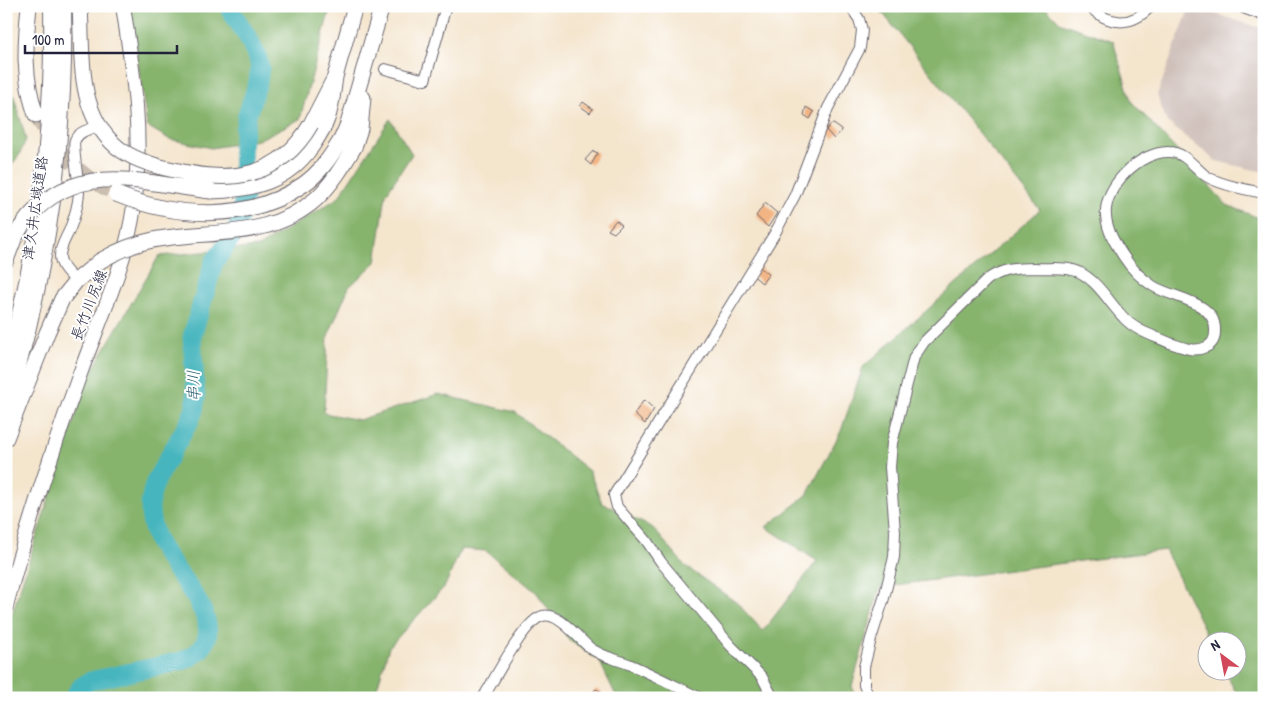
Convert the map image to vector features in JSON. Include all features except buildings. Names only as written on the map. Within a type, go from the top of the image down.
[{"type":"highway","points":[[28,6],[25,54],[30,96],[36,115]]},
{"type":"highway","points":[[80,6],[85,88],[89,107],[98,127],[108,139],[138,160],[164,168],[195,174],[234,176],[258,172],[286,156],[317,127]]},
{"type":"highway","points":[[6,260],[21,227],[37,207],[53,195],[75,185],[94,180],[130,179],[211,191],[246,189],[266,183],[296,165],[309,151],[335,77],[354,6]]},
{"type":"highway","points":[[116,194],[151,205],[187,211],[238,211],[260,206],[284,197],[305,183],[328,160],[348,144],[360,129],[365,67],[382,6]]},
{"type":"highway","points":[[1245,6],[1264,13]]},
{"type":"highway","points":[[6,438],[54,316],[62,299],[76,281],[100,261],[125,248],[152,240],[259,228],[284,219],[306,207],[326,189],[339,173],[348,144]]},
{"type":"main road","name":"津久井広域道路","points":[[6,364],[27,278],[42,180],[49,111],[51,6]]},
{"type":"main road","name":"津久井広域道路","points":[[6,410],[39,290],[57,178],[64,87],[64,6]]},
{"type":"main road","name":"長竹川尻線","points":[[6,606],[53,449],[117,280],[130,230],[138,170],[138,130],[136,88],[123,6]]},
{"type":"street","points":[[385,69],[425,80],[446,6]]},
{"type":"street","points":[[773,698],[762,676],[730,646],[661,562],[646,540],[617,507],[614,495],[775,233],[795,195],[828,108],[860,48],[862,30],[860,19],[850,6]]},
{"type":"street","points":[[1089,6],[1101,16],[1118,21],[1128,21],[1138,18],[1151,6]]},
{"type":"street","points":[[76,281],[63,267],[60,258],[60,251],[78,202],[78,177],[73,147],[75,140],[81,134],[98,127]]},
{"type":"street","points":[[869,698],[864,686],[864,667],[894,557],[895,532],[890,467],[892,444],[914,357],[924,342],[988,279],[998,272],[1014,268],[1064,269],[1079,272],[1094,282],[1125,320],[1138,330],[1186,349],[1198,350],[1209,346],[1215,339],[1216,325],[1209,312],[1154,287],[1138,274],[1125,258],[1110,231],[1106,215],[1110,194],[1125,172],[1147,157],[1170,152],[1190,160],[1207,176],[1236,188],[1264,193]]},
{"type":"street","points":[[483,698],[532,622],[540,616],[548,614],[557,618],[598,653],[630,664],[700,698]]},
{"type":"shaded area","points":[[1190,6],[1264,29],[1264,172],[1216,161],[1167,122],[1157,95]]},
{"type":"green space","points":[[130,6],[327,6],[329,13],[300,119],[258,140],[211,148],[169,139],[147,126]]},
{"type":"green space","points":[[877,6],[1044,6],[1061,23],[1113,41],[1131,101],[1227,205],[1264,220],[1264,698],[1239,698],[1230,682],[1248,682],[1248,632],[1206,632],[1165,550],[880,587],[852,686],[856,698],[617,698],[599,660],[570,641],[537,593],[486,551],[461,549],[445,586],[389,647],[374,698],[6,698],[6,632],[88,377],[159,256],[258,247],[338,198],[390,119],[412,154],[386,194],[376,262],[349,287],[328,336],[324,413],[359,420],[438,394],[515,412],[589,471],[602,503],[653,528],[685,566],[737,603],[763,631],[817,561],[766,527],[807,495],[841,431],[863,367],[1040,210]]},
{"type":"green space","points":[[6,88],[13,93],[26,139],[20,154],[11,166],[6,167]]},
{"type":"waterway","name":"串川","points":[[73,698],[81,687],[90,681],[182,661],[200,650],[207,637],[206,621],[200,605],[158,542],[152,526],[150,502],[157,478],[194,410],[196,398],[192,337],[214,262],[237,230],[244,197],[242,147],[247,115],[258,82],[260,67],[249,39],[228,6]]},
{"type":"tunnel","points":[[36,115],[60,151],[80,171],[116,194]]}]
